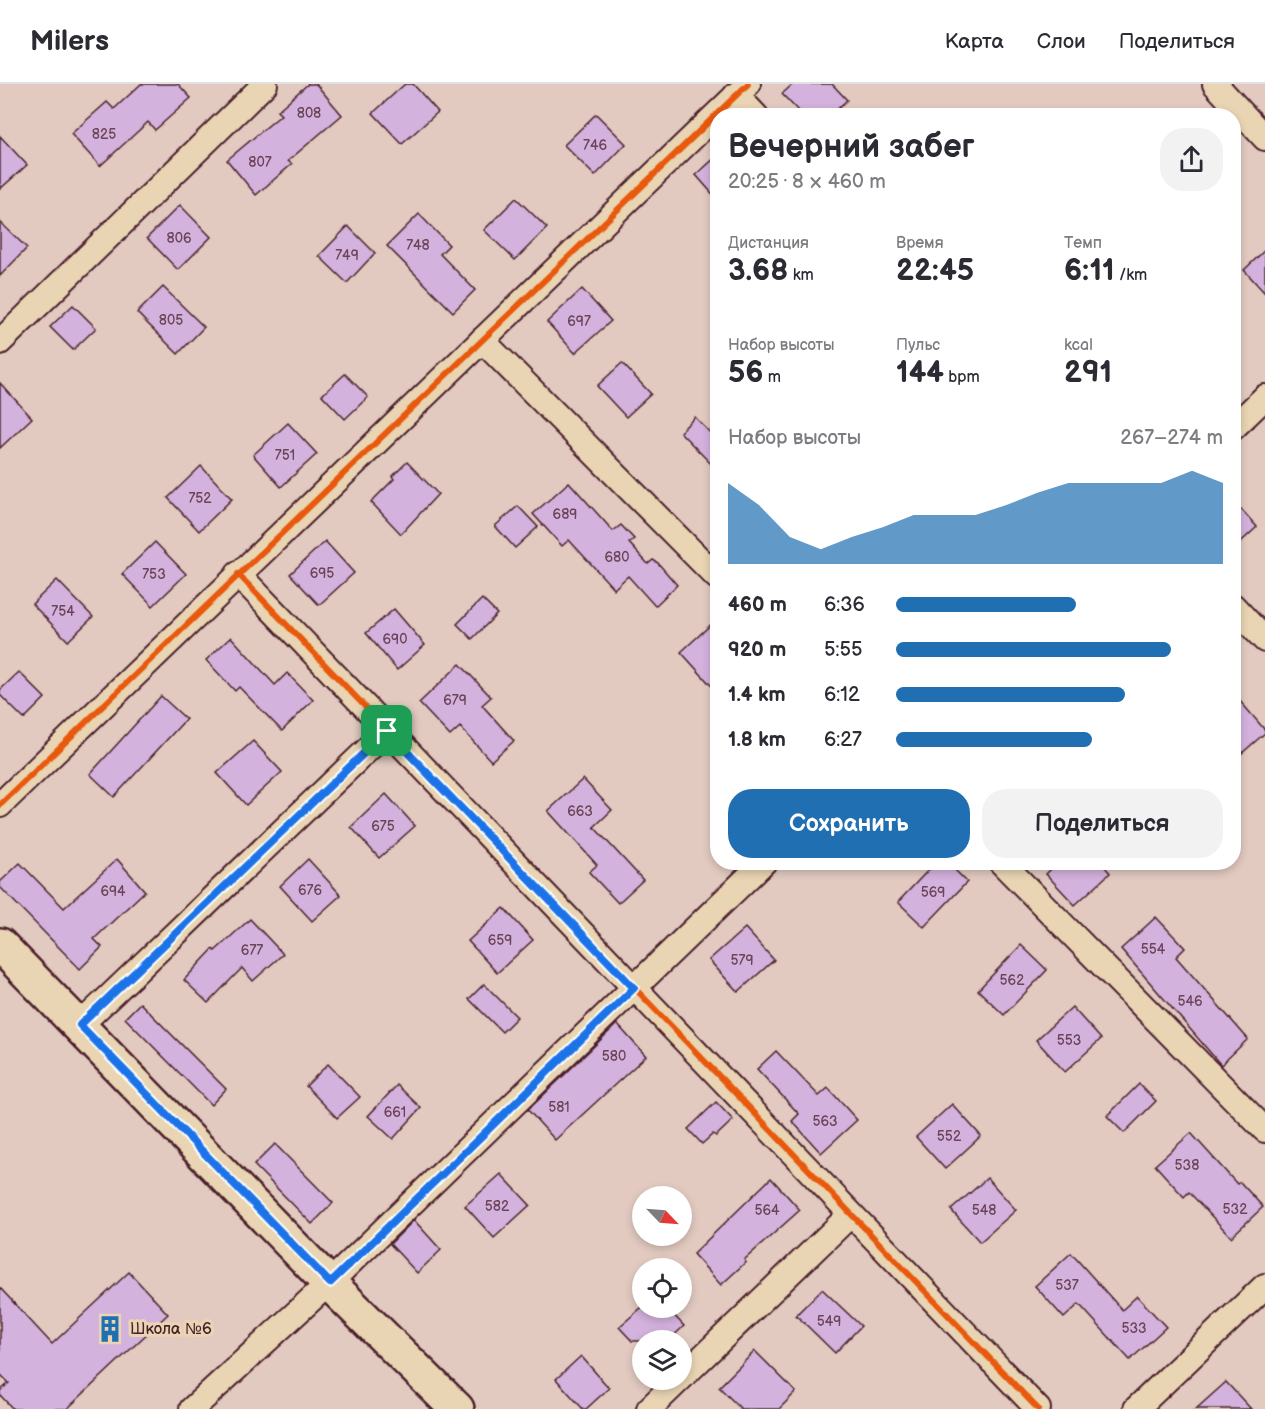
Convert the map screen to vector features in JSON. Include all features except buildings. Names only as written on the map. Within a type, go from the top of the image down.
[{"type":"street","points":[[0,342],[265,84]]},
{"type":"street","points":[[1215,84],[1237,108]]},
{"type":"street","points":[[723,108],[742,90],[752,108]]},
{"type":"street","points":[[1241,112],[1265,138]]},
{"type":"street","points":[[0,805],[710,121]]},
{"type":"street","points":[[482,340],[710,570]]},
{"type":"street","points":[[1241,420],[1265,397]]},
{"type":"street","points":[[238,574],[1038,1409]]},
{"type":"street","points":[[1241,614],[1265,640]]},
{"type":"street","points":[[80,1025],[387,731]]},
{"type":"street","points":[[192,1409],[330,1283],[756,870]]},
{"type":"street","points":[[1008,870],[1265,1130]]},
{"type":"street","points":[[0,945],[330,1283],[457,1409]]},
{"type":"street","points":[[692,1367],[850,1215]]},
{"type":"street","points":[[1136,1409],[1265,1286]]},
{"type":"street","points":[[649,1409],[669,1390]]},
{"type":"cycle path","points":[[723,108],[748,84]]},
{"type":"cycle path","points":[[0,805],[710,121]]},
{"type":"cycle path","points":[[238,574],[1038,1409]]},
{"type":"place","name":"Школа №6","points":[[110,1329]]},
{"type":"route","points":[[387,731],[634,988],[330,1283],[80,1025],[387,731]]}]
